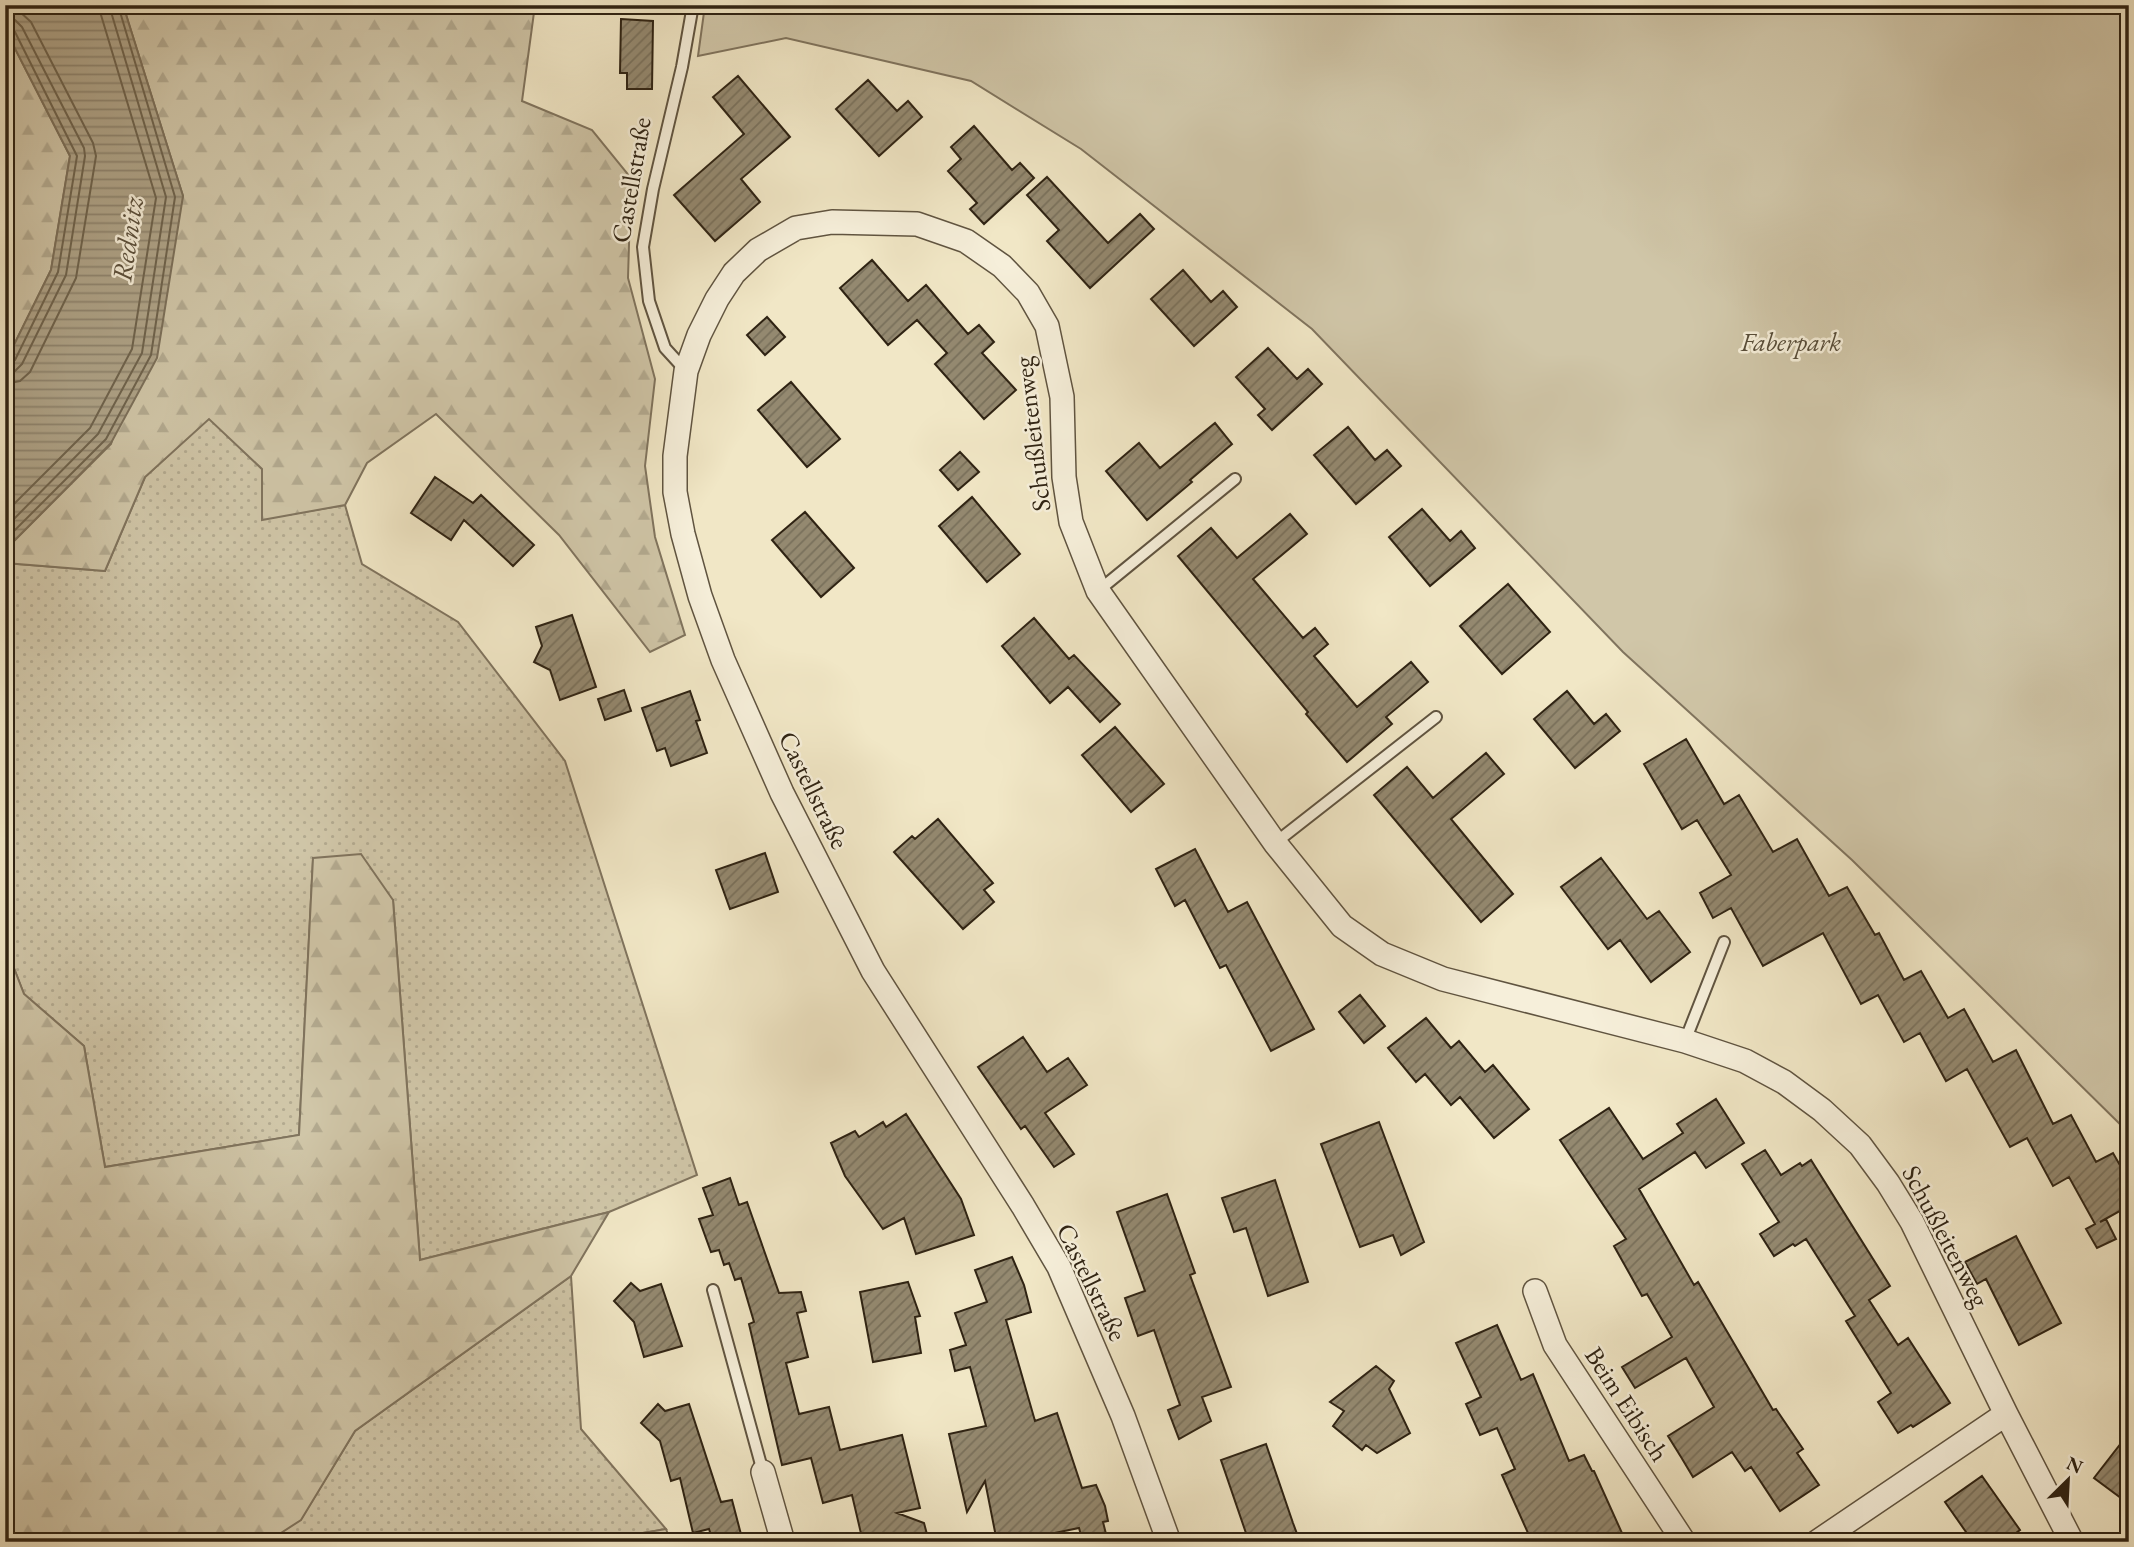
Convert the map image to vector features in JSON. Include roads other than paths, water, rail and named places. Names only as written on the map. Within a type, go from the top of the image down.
[{"type":"street","name":"Schußleitenweg","points":[[686,370],[699,335],[734,273],[758,250],[796,228],[832,222],[917,223],[965,241],[1002,266],[1028,293],[1046,326],[1062,397],[1063,477],[1071,522],[1098,591],[1275,843],[1342,926],[1382,954],[1443,979],[1685,1041],[1745,1061],[1784,1083],[1822,1110],[1860,1145],[1912,1222],[2072,1542]]},
{"type":"street","name":"Castellstraße","points":[[686,370],[675,456],[675,492],[683,534],[723,660],[782,793],[873,971],[1059,1267],[1123,1416],[1169,1542]]},
{"type":"street","name":"Beim Eibisch","points":[[1535,1292],[1555,1345],[1684,1542]]},
{"type":"street","points":[[1817,1542],[2006,1414]]},
{"type":"street","points":[[763,1472],[783,1542]]},
{"type":"lane","name":"Castellstraße","points":[[686,370],[665,348],[649,302],[643,247],[653,189],[682,66],[692,5]]},
{"type":"lane","points":[[1098,591],[1236,479]]},
{"type":"lane","points":[[1275,843],[1436,717]]},
{"type":"lane","points":[[1685,1041],[1724,942]]},
{"type":"lane","points":[[713,1290],[763,1472]]},
{"type":"water","name":"Rednitz","points":[[5,5],[123,5],[183,196],[157,358],[111,443],[5,550],[5,363],[51,270],[70,156],[5,29]]},
{"type":"park label","name":"Faberpark","points":[[1791,342]]}]
